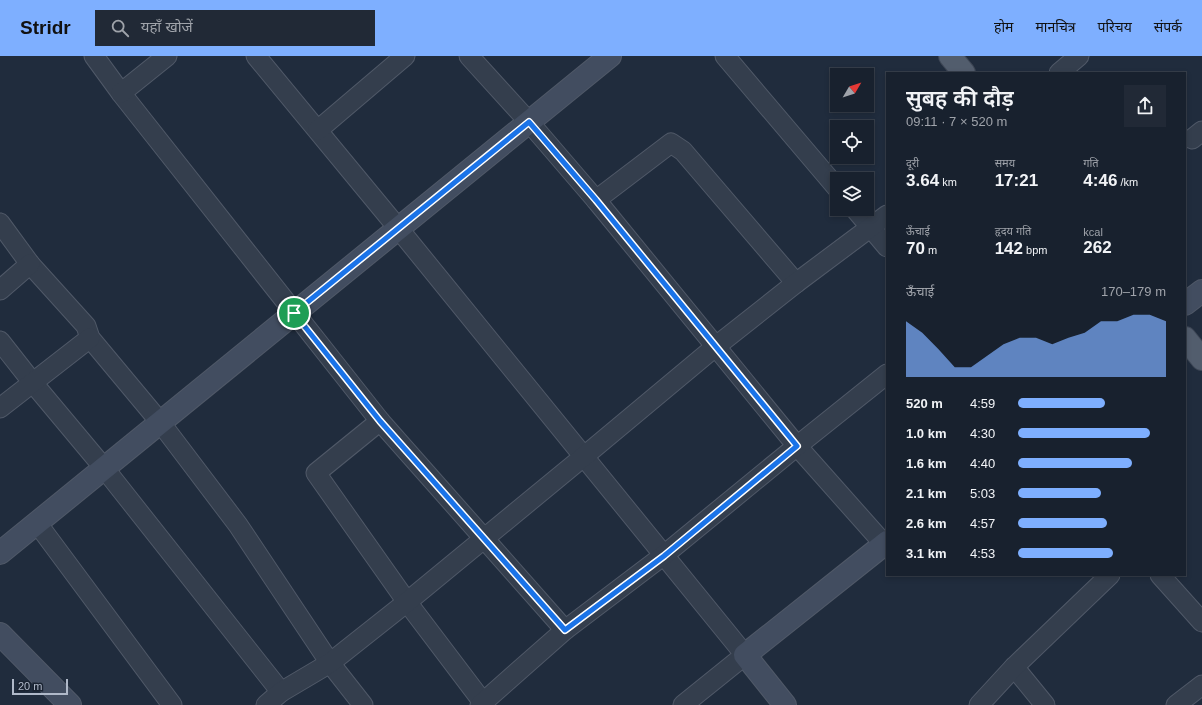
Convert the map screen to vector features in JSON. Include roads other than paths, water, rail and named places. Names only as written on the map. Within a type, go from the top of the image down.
[{"type":"main road","points":[[950,56],[963,72]]},
{"type":"main road","points":[[1186,339],[1202,358]]},
{"type":"street","points":[[94,56],[121,93],[380,421],[565,630]]},
{"type":"street","points":[[121,93],[167,56]]},
{"type":"street","points":[[256,56],[398,228],[785,705]]},
{"type":"street","points":[[318,130],[404,56]]},
{"type":"street","points":[[469,56],[529,122],[596,200],[797,446],[886,543],[683,705]]},
{"type":"street","points":[[2,547],[37,523],[610,56]]},
{"type":"street","points":[[725,56],[830,180]]},
{"type":"street","points":[[1060,72],[1079,56]]},
{"type":"street","points":[[596,200],[671,143],[683,151],[796,283]]},
{"type":"street","points":[[861,216],[886,247]]},
{"type":"street","points":[[266,705],[281,692],[330,662],[407,602],[715,347],[796,283],[886,216]]},
{"type":"street","points":[[0,223],[30,264],[86,326],[90,338],[160,422],[238,525],[330,662],[363,705]]},
{"type":"street","points":[[0,290],[30,264]]},
{"type":"street","points":[[1186,303],[1202,291]]},
{"type":"street","points":[[0,408],[90,338]]},
{"type":"street","points":[[0,341],[32,383],[104,468],[281,692]]},
{"type":"street","points":[[380,421],[316,473],[407,602],[482,704],[565,630],[664,556],[886,375]]},
{"type":"street","points":[[37,523],[172,705]]},
{"type":"street","points":[[979,705],[1014,667],[1109,576]]},
{"type":"street","points":[[1161,576],[1202,622]]},
{"type":"street","points":[[0,634],[70,705]]},
{"type":"street","points":[[1014,667],[1045,705]]},
{"type":"street","points":[[1176,705],[1202,684]]}]
